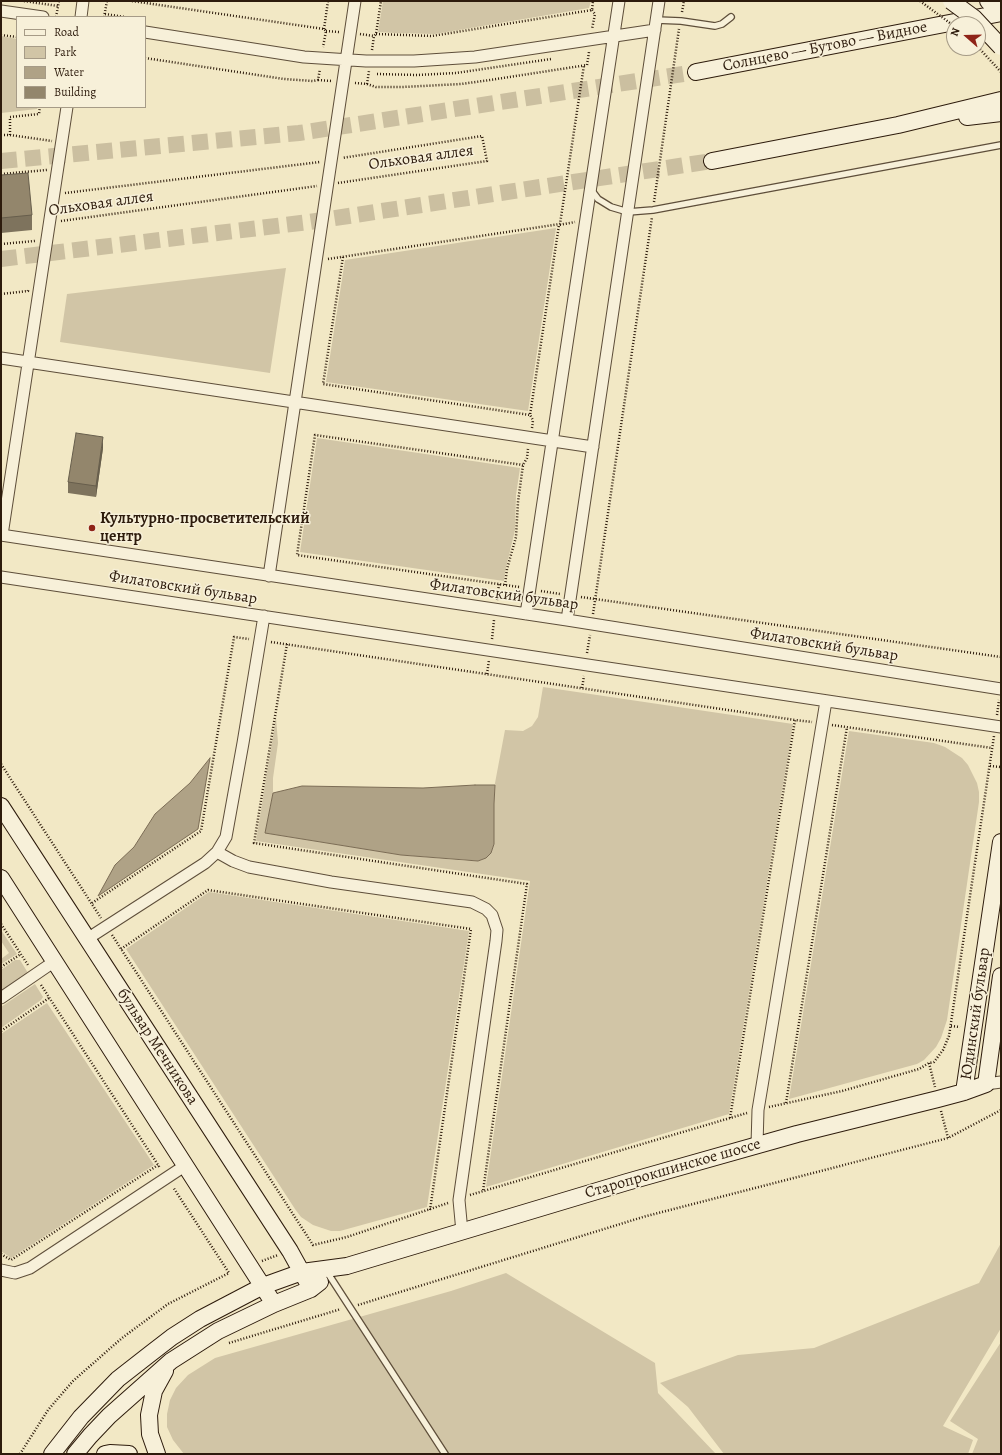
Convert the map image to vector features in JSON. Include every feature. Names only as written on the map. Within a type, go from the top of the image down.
[{"type":"street","points":[[80,16],[83,1]]},
{"type":"street","points":[[269,576],[355,1]]},
{"type":"street","points":[[526,614],[619,1]]},
{"type":"street","points":[[567,620],[659,1]]},
{"type":"street","points":[[951,1],[974,18],[1001,47]]},
{"type":"street","points":[[988,1],[1001,13]]},
{"type":"street","points":[[1,11],[36,16]]},
{"type":"street","name":"Солнцево — Бутово — Видное","points":[[696,72],[1001,13]]},
{"type":"street","points":[[146,32],[304,57],[394,62],[433,61],[482,56],[591,40],[655,25]]},
{"type":"street","points":[[712,161],[898,125],[1001,100]]},
{"type":"street","points":[[2,535],[67,108]]},
{"type":"street","points":[[898,125],[1001,113]]},
{"type":"street","points":[[1,358],[593,447]]},
{"type":"street","name":"Филатовский бульвар","points":[[2,535],[567,620],[1000,693]]},
{"type":"street","name":"Филатовский бульвар","points":[[1,577],[998,726]]},
{"type":"street","points":[[87,939],[205,863],[217,852],[226,837],[264,616]]},
{"type":"street","points":[[757,1145],[758,1110],[826,701]]},
{"type":"street","name":"бульвар Мечникова","points":[[1,806],[311,1288]]},
{"type":"street","name":"Юдинский бульвар","points":[[964,1092],[1001,842]]},
{"type":"street","points":[[217,852],[233,861],[249,867],[331,882],[472,902],[486,909],[492,915],[497,930],[496,941],[459,1200],[462,1232]]},
{"type":"street","points":[[1,878],[274,1304]]},
{"type":"street","points":[[1,998],[55,961]]},
{"type":"street","name":"Юдинский бульвар","points":[[994,1083],[1001,976]]},
{"type":"street","name":"Старопрокшинское шоссе","points":[[52,1454],[81,1418],[113,1384],[144,1358],[172,1337],[200,1319],[263,1286],[302,1272],[347,1266],[627,1182],[757,1145],[994,1083]]},
{"type":"street","points":[[1,1270],[15,1273],[30,1268],[186,1165]]},
{"type":"street","name":"Старопрокшинское шоссе","points":[[75,1454],[109,1416],[171,1361],[218,1331],[311,1288],[329,1275],[347,1266]]},
{"type":"street","points":[[157,1454],[150,1434],[149,1415],[154,1390],[171,1361]]},
{"type":"street","points":[[105,1454],[129,1454]]},
{"type":"lane","points":[[655,25],[681,21],[715,26],[722,24],[731,18]]},
{"type":"lane","points":[[590,189],[598,199],[611,207],[628,212],[653,210],[1001,145]]},
{"type":"lane","points":[[329,1275],[445,1454]]},
{"type":"path","points":[[24,1],[58,6]]},
{"type":"path","points":[[56,16],[59,1]]},
{"type":"path","points":[[107,1],[105,15],[115,16]]},
{"type":"path","points":[[324,29],[328,1]]},
{"type":"path","points":[[381,1],[375,35],[432,36],[592,10]]},
{"type":"path","points":[[505,585],[507,569],[516,537],[518,502],[523,465],[527,458],[533,420],[530,415],[584,66],[587,65],[595,14],[592,10],[593,1]]},
{"type":"path","points":[[582,688],[684,1]]},
{"type":"path","points":[[920,1],[946,20]]},
{"type":"path","points":[[586,27],[593,26]]},
{"type":"path","points":[[1,34],[16,37]]},
{"type":"path","points":[[372,49],[379,49]]},
{"type":"path","points":[[986,56],[1001,72]]},
{"type":"path","points":[[367,84],[376,86],[402,87],[461,84],[584,66]]},
{"type":"path","points":[[10,135],[10,117],[39,114],[40,108]]},
{"type":"path","points":[[1,135],[52,141],[51,148]]},
{"type":"path","name":"Ольховая аллея","points":[[50,223],[486,161],[482,136],[331,160],[54,194]]},
{"type":"path","points":[[1,174],[47,170],[46,176]]},
{"type":"path","points":[[316,261],[585,220]]},
{"type":"path","points":[[35,248],[37,236]]},
{"type":"path","points":[[1,244],[36,241]]},
{"type":"path","points":[[343,257],[323,384],[530,415]]},
{"type":"path","points":[[1,294],[28,291],[29,284]]},
{"type":"path","points":[[523,465],[315,435],[297,555],[499,584],[571,596],[1001,657]]},
{"type":"path","points":[[487,674],[499,584]]},
{"type":"path","points":[[92,904],[201,831],[234,637],[992,748]]},
{"type":"path","points":[[1,764],[313,1245],[347,1237],[483,1191],[730,1118],[786,1103],[842,1091],[920,1069],[928,1063],[934,1062],[943,1050],[949,1036],[992,748],[998,726],[1000,693]]},
{"type":"path","points":[[730,1118],[795,720]]},
{"type":"path","points":[[786,1103],[847,727]]},
{"type":"path","points":[[990,766],[1001,768]]},
{"type":"path","points":[[121,949],[208,890],[471,929],[430,1210]]},
{"type":"path","points":[[1,924],[229,1273],[168,1304],[122,1338],[73,1381],[48,1410],[20,1454]]},
{"type":"path","points":[[1,967],[21,954]]},
{"type":"path","points":[[1,1031],[49,998]]},
{"type":"path","points":[[223,1344],[643,1217],[948,1138],[1001,1110]]},
{"type":"path","points":[[1,1254],[11,1260],[158,1165]]},
{"type":"path","points":[[261,1261],[278,1255]]},
{"type":"green space","points":[[383,1],[591,1],[589,8],[435,34],[378,32]]},
{"type":"green space","points":[[1,36],[16,39],[16,108],[38,108],[1,113]]},
{"type":"green space","points":[[556,228],[528,411],[326,382],[345,260]]},
{"type":"green space","points":[[286,268],[270,373],[60,342],[67,294]]},
{"type":"green space","points":[[317,438],[520,468],[516,495],[515,530],[504,581],[300,552]]},
{"type":"green space","points":[[543,687],[793,724],[729,1114],[486,1187],[530,881],[256,841],[276,717],[278,743],[273,778],[273,793],[266,833],[401,855],[469,861],[478,861],[486,858],[491,853],[494,844],[495,783],[505,730],[523,731],[532,726],[538,717]]},
{"type":"green space","points":[[849,731],[934,743],[945,747],[962,758],[968,765],[977,783],[979,802],[947,1020],[941,1038],[936,1047],[924,1060],[917,1064],[789,1099]]},
{"type":"green space","points":[[209,892],[469,931],[427,1207],[340,1231],[331,1231],[313,1225],[301,1217],[295,1209],[126,949]]},
{"type":"green space","points":[[1,930],[17,954],[1,964],[1,959],[9,953],[1,941]]},
{"type":"green space","points":[[15,960],[20,960],[28,973],[1,991],[1,970]]},
{"type":"green space","points":[[35,984],[43,997],[41,1000],[1,1028],[1,1007]]},
{"type":"green space","points":[[47,1003],[154,1165],[11,1258],[1,1251],[1,1034]]},
{"type":"green space","points":[[1001,1243],[1001,1328],[943,1426],[973,1440],[968,1454],[724,1454],[688,1407],[660,1383],[738,1355],[814,1348],[979,1283]]},
{"type":"green space","points":[[506,1273],[655,1363],[658,1393],[716,1454],[184,1454],[173,1440],[167,1427],[167,1414],[170,1400],[176,1388],[188,1375],[215,1358],[451,1291]]},
{"type":"green space","points":[[1001,1342],[1001,1454],[972,1454],[978,1439],[950,1421]]},
{"type":"water","points":[[210,758],[198,829],[98,896],[115,865],[134,847],[155,814],[190,783]]},
{"type":"water","points":[[495,785],[494,844],[491,853],[486,858],[478,861],[401,855],[265,833],[273,793],[302,786],[423,788]]},
{"type":"building","points":[[28,173],[32,215],[1,218],[1,175]]},
{"type":"building","points":[[76,433],[103,437],[96,486],[68,482]]},
{"type":"tunnel","points":[[1,161],[299,133],[696,72]]},
{"type":"tunnel","points":[[1,259],[309,222],[712,161]]},
{"type":"place","name":"Культурно-просветительский центр","points":[[92,528]]}]
